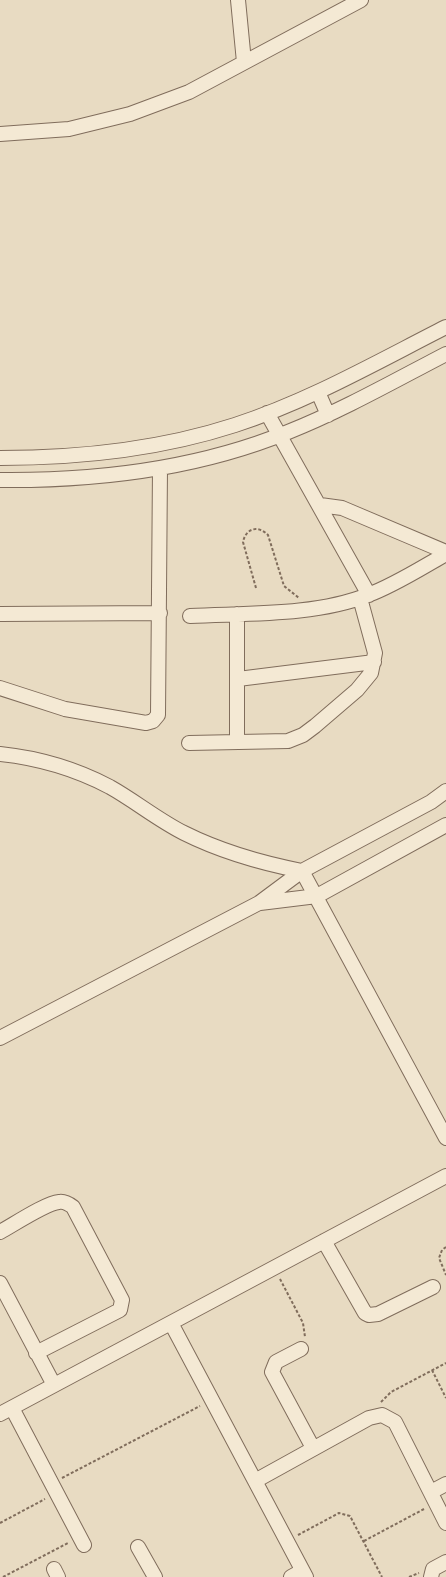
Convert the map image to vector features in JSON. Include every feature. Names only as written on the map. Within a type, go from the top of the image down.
[{"type":"street","points":[[238,0],[244,62]]},
{"type":"street","points":[[0,134],[69,128],[130,114],[189,92],[360,0]]},
{"type":"street","points":[[0,458],[37,458],[114,453],[162,445],[229,427],[318,392],[446,327]]},
{"type":"street","points":[[0,480],[37,481],[95,477],[164,468],[237,450],[328,415],[446,354]]},
{"type":"street","points":[[318,392],[328,415]]},
{"type":"street","points":[[189,743],[288,740],[303,735],[358,690],[368,678],[374,662],[375,653],[364,597],[320,505],[267,413]]},
{"type":"street","points":[[0,688],[65,709],[146,723],[153,721],[158,715],[160,707],[160,613],[164,468],[162,445]]},
{"type":"street","points":[[37,458],[37,481]]},
{"type":"street","points":[[320,505],[342,508],[446,553]]},
{"type":"street","points":[[190,616],[313,608],[364,597],[446,553]]},
{"type":"street","points":[[0,614],[160,613]]},
{"type":"street","points":[[237,614],[237,742]]},
{"type":"street","points":[[238,679],[374,662]]},
{"type":"street","points":[[0,754],[24,757],[67,769],[109,787],[183,833],[221,850],[261,863],[302,871],[317,896],[446,1138]]},
{"type":"street","points":[[0,1038],[259,903],[302,871],[431,802],[446,791]]},
{"type":"street","points":[[259,903],[317,896],[446,824]]},
{"type":"street","points":[[82,1541],[54,1488],[6,1411],[446,1176]]},
{"type":"street","points":[[0,1232],[53,1203],[64,1202],[69,1204],[73,1207],[122,1300],[120,1310],[36,1353]]},
{"type":"street","points":[[324,1241],[365,1313],[369,1315],[378,1314],[434,1287]]},
{"type":"street","points":[[0,1283],[54,1385]]},
{"type":"street","points":[[171,1323],[287,1541],[300,1575]]},
{"type":"street","points":[[301,1349],[276,1362],[272,1372],[313,1448]]},
{"type":"street","points":[[255,1481],[375,1415],[382,1415],[395,1422],[446,1523]]},
{"type":"street","points":[[433,1498],[446,1484]]},
{"type":"street","points":[[138,1547],[155,1577]]},
{"type":"street","points":[[431,1577],[430,1573],[433,1569],[446,1562]]},
{"type":"path","points":[[256,588],[243,542],[244,535],[249,530],[256,528],[263,530],[268,535],[284,586],[313,608]]},
{"type":"path","points":[[446,1247],[442,1250],[439,1258],[446,1275]]},
{"type":"path","points":[[274,1268],[303,1323],[305,1341],[301,1349]]},
{"type":"path","points":[[375,1415],[384,1397],[446,1363]]},
{"type":"path","points":[[432,1370],[446,1398]]},
{"type":"path","points":[[0,1523],[54,1488],[212,1400]]},
{"type":"path","points":[[364,1541],[433,1498]]},
{"type":"path","points":[[287,1541],[343,1513],[350,1516],[382,1577]]},
{"type":"path","points":[[3,1577],[82,1541]]}]
